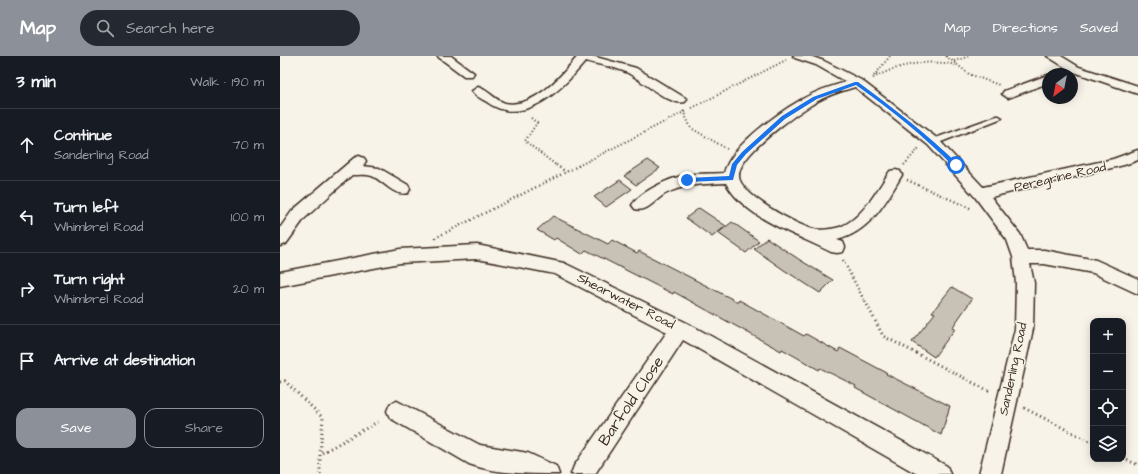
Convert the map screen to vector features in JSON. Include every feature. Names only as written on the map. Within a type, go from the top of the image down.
[{"type":"street","points":[[443,56],[468,72]]},
{"type":"street","points":[[1053,56],[1073,68]]},
{"type":"street","points":[[478,91],[500,105],[527,105],[541,100],[552,91],[584,57],[632,70],[651,84],[681,99]]},
{"type":"street","name":"Sanderling Road","points":[[793,58],[820,64],[865,84],[933,142],[980,193],[1014,238],[1021,257],[1025,283],[1024,329],[990,474]]},
{"type":"street","points":[[1078,70],[1138,90]]},
{"type":"street","points":[[1012,92],[1042,81]]},
{"type":"street","points":[[837,247],[754,204],[741,194],[734,186],[731,178],[734,164],[740,157],[799,106],[815,98],[865,84]]},
{"type":"street","points":[[527,105],[531,118]]},
{"type":"street","name":"Peregrine Road","points":[[980,193],[1010,189],[1136,159]]},
{"type":"street","points":[[280,240],[298,215],[354,165],[374,171],[403,189]]},
{"type":"street","points":[[814,235],[829,236],[843,234],[854,228],[865,218],[895,175]]},
{"type":"street","points":[[650,201],[671,185],[687,180],[731,178]]},
{"type":"street","name":"Shearwater Road","points":[[280,279],[400,256],[477,252],[558,268],[680,329],[939,474]]},
{"type":"street","points":[[1021,257],[1044,257],[1096,267],[1138,287]]},
{"type":"street","name":"Barfold Close","points":[[582,474],[680,329]]},
{"type":"street","points":[[397,411],[477,456],[528,464],[548,474]]},
{"type":"lane","points":[[933,142],[999,118]]},
{"type":"path","points":[[865,84],[890,56]]},
{"type":"path","points":[[946,56],[969,74],[1012,92]]},
{"type":"path","points":[[953,62],[970,56]]},
{"type":"path","points":[[434,238],[793,58]]},
{"type":"path","points":[[865,84],[884,72],[910,64],[943,61],[957,65]]},
{"type":"path","points":[[681,99],[683,113],[691,128],[740,157]]},
{"type":"path","points":[[531,118],[537,123],[525,141],[566,172]]},
{"type":"path","points":[[933,142],[921,146],[895,175],[975,210]]},
{"type":"path","points":[[837,247],[883,336],[1090,442]]},
{"type":"path","points":[[280,382],[285,381],[323,418],[320,474]]},
{"type":"path","points":[[320,454],[397,411]]},
{"type":"path","points":[[1126,459],[1138,465]]},
{"type":"building","points":[[648,160],[660,168],[636,185],[624,176]]},
{"type":"building","points":[[620,180],[632,189],[606,207],[594,197]]},
{"type":"building","points":[[699,208],[726,226],[712,237],[686,218]]},
{"type":"building","points":[[553,216],[608,244],[612,240],[637,253],[639,251],[738,302],[739,300],[804,336],[806,334],[838,352],[840,348],[887,373],[886,374],[950,406],[941,435],[855,388],[856,386],[820,368],[819,370],[782,349],[781,351],[674,292],[673,294],[586,250],[582,254],[556,238],[554,240],[537,230]]},
{"type":"building","points":[[732,222],[759,241],[746,253],[718,233]]},
{"type":"building","points":[[767,238],[833,280],[820,293],[754,249]]},
{"type":"building","points":[[952,287],[972,299],[952,328],[955,329],[934,357],[912,342],[935,313],[932,312]]},
{"type":"route","points":[[687,180],[731,178],[734,164],[744,153],[799,106],[836,89],[857,83],[933,142],[956,165]]}]
